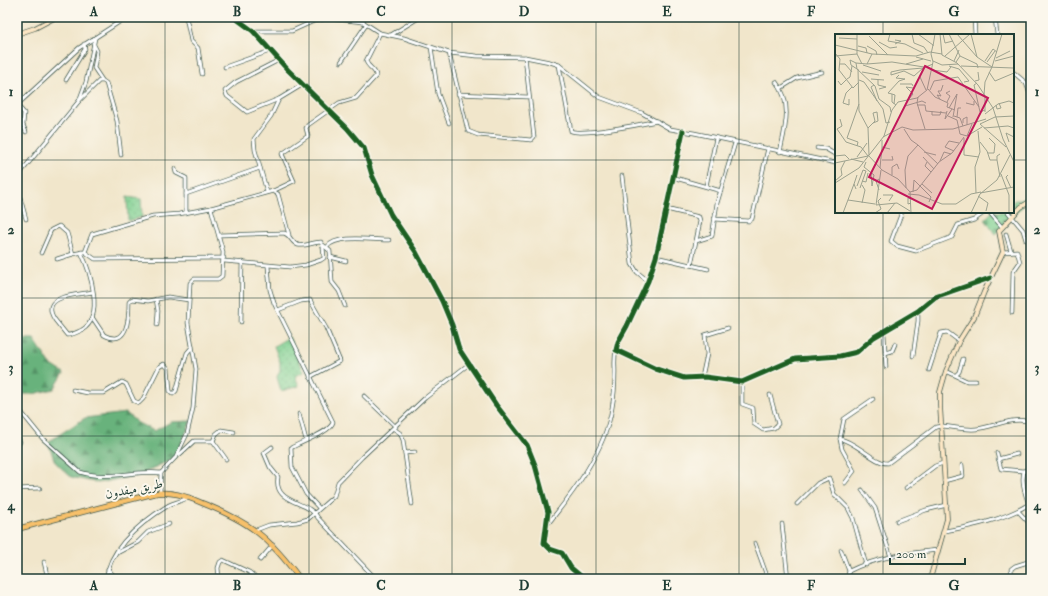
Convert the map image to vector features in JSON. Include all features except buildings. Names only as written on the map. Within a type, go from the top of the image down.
[{"type":"main road","name":"طريق ميفدون","points":[[17,529],[160,492],[172,493],[189,497],[232,514],[256,530],[273,546],[300,579]]},
{"type":"street","points":[[17,34],[36,28],[56,17]]},
{"type":"street","points":[[26,132],[23,126],[24,114],[17,105],[84,44],[127,17]]},
{"type":"street","points":[[186,17],[191,41],[198,48],[202,74]]},
{"type":"street","points":[[234,17],[253,31],[278,60],[329,110],[364,148],[372,175],[389,210],[430,278],[450,320],[459,349],[496,405],[527,445],[546,507],[547,525]]},
{"type":"street","points":[[360,17],[364,23],[380,33],[404,38],[449,53],[477,56],[525,57],[559,65],[599,97],[634,109],[670,129],[835,163]]},
{"type":"street","points":[[408,17],[411,22]]},
{"type":"street","points":[[391,36],[420,17]]},
{"type":"street","points":[[974,17],[975,34]]},
{"type":"street","points":[[995,17],[997,34]]},
{"type":"street","points":[[253,31],[292,31],[314,21],[327,18],[364,23]]},
{"type":"street","points":[[341,62],[364,23]]},
{"type":"street","points":[[93,292],[59,299],[52,303],[50,308],[51,314],[68,335],[74,334],[85,328],[92,317],[93,292],[90,273],[83,252],[92,234],[153,216],[186,213],[211,208],[273,191],[295,180],[282,154],[304,140],[308,135],[307,126],[339,103],[353,100],[376,78],[376,73],[366,61],[380,33]]},
{"type":"street","points":[[79,101],[86,82],[95,38]]},
{"type":"street","points":[[93,43],[96,51],[94,68],[107,85],[112,100],[121,155]]},
{"type":"street","points":[[66,80],[84,51],[84,44]]},
{"type":"street","points":[[431,47],[438,94],[450,123]]},
{"type":"street","points":[[225,67],[270,51]]},
{"type":"street","points":[[449,53],[467,130],[478,135],[531,140],[534,137],[525,57]]},
{"type":"street","points":[[278,60],[236,82],[225,91],[227,96],[248,112],[278,99],[302,85]]},
{"type":"street","points":[[559,65],[571,131],[578,133],[614,129],[656,121]]},
{"type":"street","points":[[781,88],[797,78],[822,72]]},
{"type":"street","points":[[1014,73],[1026,84],[1031,97]]},
{"type":"street","points":[[17,176],[79,101],[102,80]]},
{"type":"street","points":[[776,82],[781,88],[787,104],[785,132],[780,152]]},
{"type":"street","points":[[458,94],[529,96]]},
{"type":"street","points":[[267,192],[253,141],[271,116],[278,99]]},
{"type":"street","points":[[584,579],[571,568],[562,553],[550,549],[544,543],[544,534],[547,525],[577,486],[600,444],[608,425],[615,378],[616,350],[618,342],[630,321],[648,281],[656,257],[683,131]]},
{"type":"street","points":[[706,186],[716,138]]},
{"type":"street","points":[[696,241],[712,237],[714,219],[735,143]]},
{"type":"street","points":[[714,219],[752,219],[768,148]]},
{"type":"street","points":[[817,148],[826,149],[835,154]]},
{"type":"street","points":[[186,194],[260,168]]},
{"type":"street","points":[[175,169],[176,173],[186,178],[186,213]]},
{"type":"street","points":[[21,172],[18,190],[26,219]]},
{"type":"street","points":[[622,176],[632,264],[637,272],[648,281]]},
{"type":"street","points":[[672,178],[721,191]]},
{"type":"street","points":[[273,191],[278,194],[289,234],[294,243],[299,245],[317,242],[327,247],[330,251],[332,282],[339,291],[344,306]]},
{"type":"street","points":[[930,579],[945,531],[947,505],[944,481],[940,392],[946,371],[959,341],[974,317],[990,278],[1003,252],[999,231],[1023,206],[1031,201]]},
{"type":"street","points":[[176,457],[187,434],[194,403],[196,369],[188,323],[191,281],[196,278],[221,278],[224,260],[211,208]]},
{"type":"street","points":[[666,209],[699,216],[700,221],[691,265]]},
{"type":"street","points":[[902,213],[891,241],[898,246],[915,251],[948,239],[954,235],[958,225],[974,220],[984,213]]},
{"type":"street","points":[[990,213],[1002,227]]},
{"type":"street","points":[[1008,213],[1011,218],[1023,230],[1026,240]]},
{"type":"street","points":[[41,253],[51,230],[59,226],[66,233],[73,254]]},
{"type":"street","points":[[219,236],[265,232],[284,232],[289,234]]},
{"type":"street","points":[[1006,234],[1011,251]]},
{"type":"street","points":[[327,247],[333,241],[343,239],[389,240]]},
{"type":"street","points":[[57,260],[83,252],[94,260],[224,260],[268,266],[295,266],[319,261],[324,258],[323,245]]},
{"type":"street","points":[[1003,252],[1017,251],[1020,262],[1013,272],[1012,313]]},
{"type":"street","points":[[330,257],[346,260]]},
{"type":"street","points":[[656,257],[708,269]]},
{"type":"street","points":[[241,322],[242,262]]},
{"type":"street","points":[[268,266],[271,294],[333,424],[324,432],[291,448],[292,467],[306,494],[318,505],[319,508]]},
{"type":"street","points":[[616,350],[676,376],[684,378],[702,377],[742,382],[795,359],[840,356],[857,352],[880,333],[918,311],[935,297],[990,278]]},
{"type":"street","points":[[92,317],[104,335],[117,337],[124,334],[126,329],[130,300],[168,297],[189,300]]},
{"type":"street","points":[[156,299],[158,311],[157,325]]},
{"type":"street","points":[[278,310],[301,301],[310,300],[332,342],[340,361],[310,377]]},
{"type":"street","points":[[913,356],[918,311]]},
{"type":"street","points":[[702,377],[707,354],[705,335],[728,328]]},
{"type":"street","points":[[929,370],[940,333],[947,332],[959,341]]},
{"type":"street","points":[[880,333],[884,334],[886,367]]},
{"type":"street","points":[[885,353],[892,351],[895,344]]},
{"type":"street","points":[[73,390],[88,393],[104,393],[122,382],[126,384],[134,401],[139,403],[143,399],[159,367],[164,364],[168,368],[170,391],[173,394],[176,391],[187,354],[192,347]]},
{"type":"street","points":[[956,375],[959,372],[963,359]]},
{"type":"street","points":[[256,530],[274,524],[303,521],[315,512],[334,496],[338,482],[425,398],[469,364]]},
{"type":"street","points":[[946,371],[967,381],[976,381]]},
{"type":"street","points":[[742,382],[742,404],[753,408],[754,424],[763,430],[774,428],[778,424],[770,395]]},
{"type":"street","points":[[364,396],[400,433],[405,452],[412,504]]},
{"type":"street","points":[[845,483],[854,471],[842,449],[840,439],[844,418],[873,399]]},
{"type":"street","points":[[17,407],[40,436],[80,472],[88,474],[121,475],[147,472],[161,473]]},
{"type":"street","points":[[299,414],[306,440]]},
{"type":"street","points":[[840,439],[850,441],[867,454],[887,464],[936,427],[942,426],[969,430],[1019,419],[1031,422]]},
{"type":"street","points":[[213,441],[217,433],[221,430],[234,432]]},
{"type":"street","points":[[17,435],[20,442],[17,446]]},
{"type":"street","points":[[160,492],[161,473],[176,457],[194,441],[213,441]]},
{"type":"street","points":[[213,441],[226,459]]},
{"type":"street","points":[[272,447],[264,453],[270,468],[278,477],[278,490],[289,500],[315,512],[318,518],[376,579]]},
{"type":"street","points":[[405,452],[415,452]]},
{"type":"street","points":[[997,453],[1001,469],[1024,471],[1031,467]]},
{"type":"street","points":[[998,459],[1017,454]]},
{"type":"street","points":[[906,488],[935,466],[943,463]]},
{"type":"street","points":[[944,481],[962,476],[962,465]]},
{"type":"street","points":[[945,531],[992,520],[1018,511],[1030,504],[1023,486],[1024,471]]},
{"type":"street","points":[[796,504],[818,483],[829,478],[834,494],[848,508],[853,518],[866,565]]},
{"type":"street","points":[[17,489],[40,488]]},
{"type":"street","points":[[862,490],[875,508],[891,557]]},
{"type":"street","points":[[106,579],[108,569],[117,553],[132,533],[150,518],[173,503],[189,497]]},
{"type":"street","points":[[897,521],[926,510],[947,505]]},
{"type":"street","points":[[1018,511],[1031,525]]},
{"type":"street","points":[[117,553],[138,542],[148,532],[169,524]]},
{"type":"street","points":[[782,524],[788,579]]},
{"type":"street","points":[[755,543],[768,579]]},
{"type":"street","points":[[260,560],[273,546]]},
{"type":"street","points":[[841,550],[849,571],[846,579]]},
{"type":"street","points":[[849,571],[904,553],[938,550]]},
{"type":"street","points":[[219,579],[218,568],[220,562],[223,560],[249,572],[259,579]]},
{"type":"street","points":[[1012,579],[1011,569],[1015,566],[1031,561]]},
{"type":"street","points":[[44,562],[48,579]]},
{"type":"street","points":[[108,569],[116,579]]},
{"type":"green space","points":[[127,197],[141,199],[142,217],[128,221]]},
{"type":"green space","points":[[1027,197],[1028,201],[995,234],[985,219],[991,213],[1014,213],[1014,201]]},
{"type":"green space","points":[[289,337],[304,372],[295,376],[299,386],[281,391],[277,377],[280,370],[280,362],[274,346]]},
{"type":"green space","points":[[23,339],[34,339],[50,364],[64,373],[54,389],[33,394],[17,394],[17,342]]},
{"type":"green space","points":[[126,413],[138,423],[154,431],[171,422],[191,421],[176,457],[140,475],[98,483],[71,477],[55,462],[48,442],[85,418]]},
{"type":"cycle path","points":[[234,17],[253,31],[288,70],[347,128],[364,148],[372,175],[391,215],[416,252],[442,301],[452,325],[459,349],[496,405],[527,445],[535,465],[548,512],[544,543],[550,549],[562,553],[571,568],[584,579]]},
{"type":"cycle path","points":[[683,131],[656,257],[648,281],[618,342],[616,350],[656,369],[684,378],[705,377],[742,382],[795,359],[840,356],[857,352],[874,337],[918,311],[935,297],[990,278]]}]
